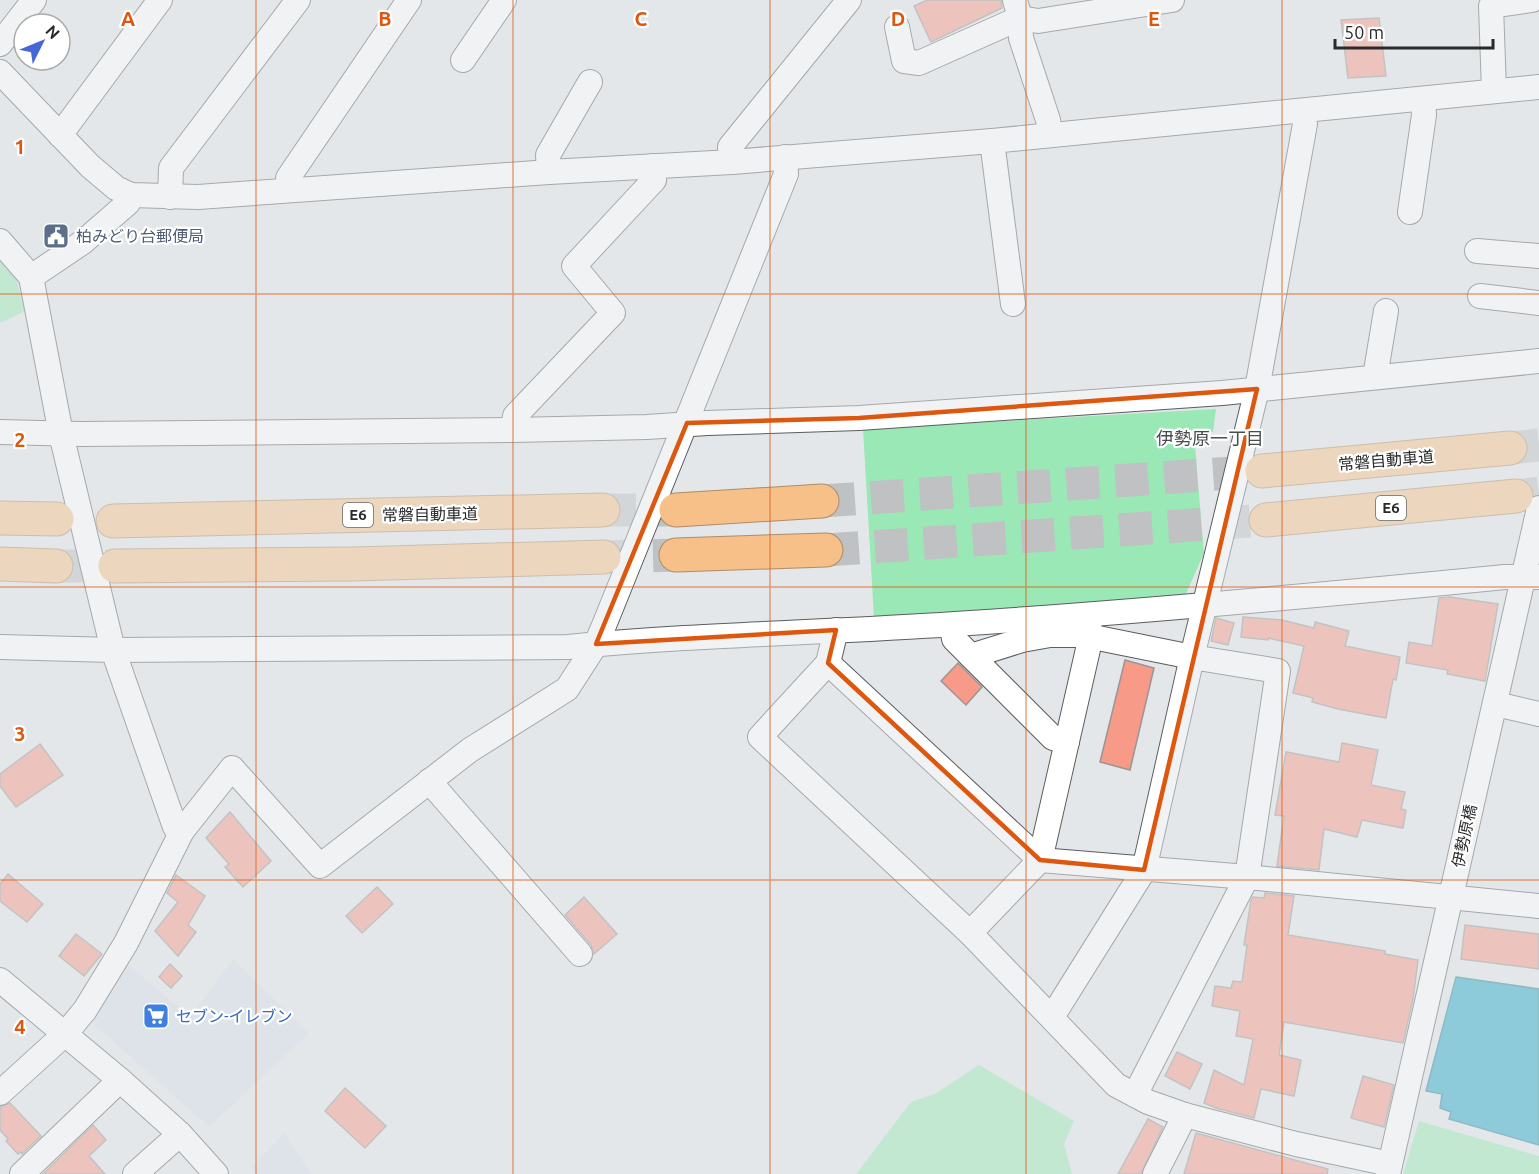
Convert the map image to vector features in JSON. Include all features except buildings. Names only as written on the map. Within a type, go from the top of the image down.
[{"type":"highway","name":"常磐自動車道","points":[[1262,471],[1510,448]]},
{"type":"highway","points":[[676,510],[822,501]]},
{"type":"highway","name":"E6","points":[[1266,520],[1527,502]]},
{"type":"highway","name":"常磐自動車道","points":[[113,521],[603,510]]},
{"type":"highway","points":[[0,518],[57,519]]},
{"type":"highway","points":[[676,555],[826,550]]},
{"type":"highway","points":[[115,566],[353,564],[604,556]]},
{"type":"highway","points":[[0,564],[56,566]]},
{"type":"street","points":[[0,44],[34,0]]},
{"type":"street","points":[[60,135],[160,0]]},
{"type":"street","points":[[289,190],[288,178],[408,0]]},
{"type":"street","points":[[463,60],[504,0]]},
{"type":"street","points":[[732,162],[730,147],[849,0]]},
{"type":"street","points":[[1017,9],[1038,21],[1172,0]]},
{"type":"street","points":[[1494,91],[1491,6],[1532,0]]},
{"type":"street","points":[[170,196],[171,168],[291,2]]},
{"type":"street","points":[[897,27],[904,61],[919,63],[1017,9]]},
{"type":"street","points":[[1017,9],[1021,38],[1048,120],[1050,135]]},
{"type":"street","points":[[0,72],[90,166],[116,188],[131,195],[198,197],[549,172],[732,162],[992,141],[1539,87]]},
{"type":"street","points":[[549,172],[548,155],[590,82]]},
{"type":"street","points":[[1410,212],[1424,116],[1423,99]]},
{"type":"street","points":[[1052,1017],[1144,870],[1192,657],[1257,389],[1305,124],[1303,111]]},
{"type":"street","points":[[992,141],[1013,304]]},
{"type":"street","points":[[0,1093],[66,1033],[85,1010],[126,943],[182,831],[232,768],[320,866],[470,750],[567,689],[596,644],[687,423],[786,174],[785,157]]},
{"type":"street","points":[[513,430],[515,416],[613,313],[574,266],[654,180],[653,166]]},
{"type":"street","points":[[31,277],[83,242],[128,203],[131,195]]},
{"type":"street","points":[[0,241],[31,277],[61,434],[112,650],[175,827],[182,831]]},
{"type":"street","points":[[1477,250],[1539,256]]},
{"type":"street","points":[[1480,296],[1539,303]]},
{"type":"street","points":[[1375,377],[1386,311]]},
{"type":"street","points":[[0,432],[61,434],[513,430],[859,418],[1257,389],[1539,362]]},
{"type":"street","name":"伊勢原橋","points":[[1389,1169],[1475,785],[1532,577],[1527,502]]},
{"type":"street","points":[[971,656],[1022,640],[1205,606],[1532,577]]},
{"type":"street","points":[[0,647],[112,650],[556,647],[952,625],[1089,626],[1192,657],[1278,670],[1247,877],[1135,1095]]},
{"type":"street","points":[[952,625],[954,639],[1053,738],[1067,742]]},
{"type":"street","points":[[970,933],[1040,860],[1067,742],[1089,626]]},
{"type":"street","points":[[836,630],[828,663],[760,737],[970,933],[1116,1085],[1185,1115],[1389,1169]]},
{"type":"street","points":[[828,663],[1040,860],[1247,877],[1539,906]]},
{"type":"street","points":[[1496,704],[1539,714]]},
{"type":"street","points":[[429,781],[580,954]]},
{"type":"street","points":[[0,980],[120,1080],[180,1134],[216,1174]]},
{"type":"street","points":[[22,1174],[120,1080]]},
{"type":"street","points":[[1155,1174],[1185,1115]]},
{"type":"street","points":[[135,1174],[180,1134]]},
{"type":"highlighted area","points":[[1257,389],[1144,870],[1040,860],[828,663],[836,630],[596,644],[687,423],[859,418]]},
{"type":"shaded area","points":[[233,959],[309,1033],[209,1127],[87,1018],[125,962],[189,1016]]},
{"type":"shaded area","points":[[284,1133],[311,1174],[256,1174],[251,1167]]},
{"type":"green space","points":[[0,250],[14,271],[25,311],[0,323]]},
{"type":"green space","points":[[1216,409],[1213,432],[1198,431],[1195,446],[1204,553],[1185,596],[874,618],[863,429]]},
{"type":"green space","points":[[979,1065],[1074,1121],[1064,1144],[1072,1174],[856,1174],[911,1102],[935,1094]]},
{"type":"green space","points":[[1419,1121],[1539,1156],[1539,1174],[1403,1174]]},
{"type":"water","points":[[1456,977],[1539,989],[1539,1145],[1449,1119],[1451,1112],[1440,1108],[1442,1094],[1426,1091]]},
{"type":"tunnel","points":[[1510,448],[1539,445]]},
{"type":"tunnel","points":[[822,501],[1262,471]]},
{"type":"tunnel","points":[[1516,496],[1539,493]]},
{"type":"tunnel","points":[[603,510],[676,510]]},
{"type":"tunnel","points":[[826,550],[1266,520]]},
{"type":"tunnel","points":[[604,557],[676,555]]},
{"type":"tunnel","points":[[56,566],[115,566]]},
{"type":"place","name":"柏みどり台郵便局","points":[[56,236]]},
{"type":"place","name":"セブン-イレブン","points":[[156,1016]]},
{"type":"district","name":"伊勢原一丁目","points":[[1210,439]]}]
